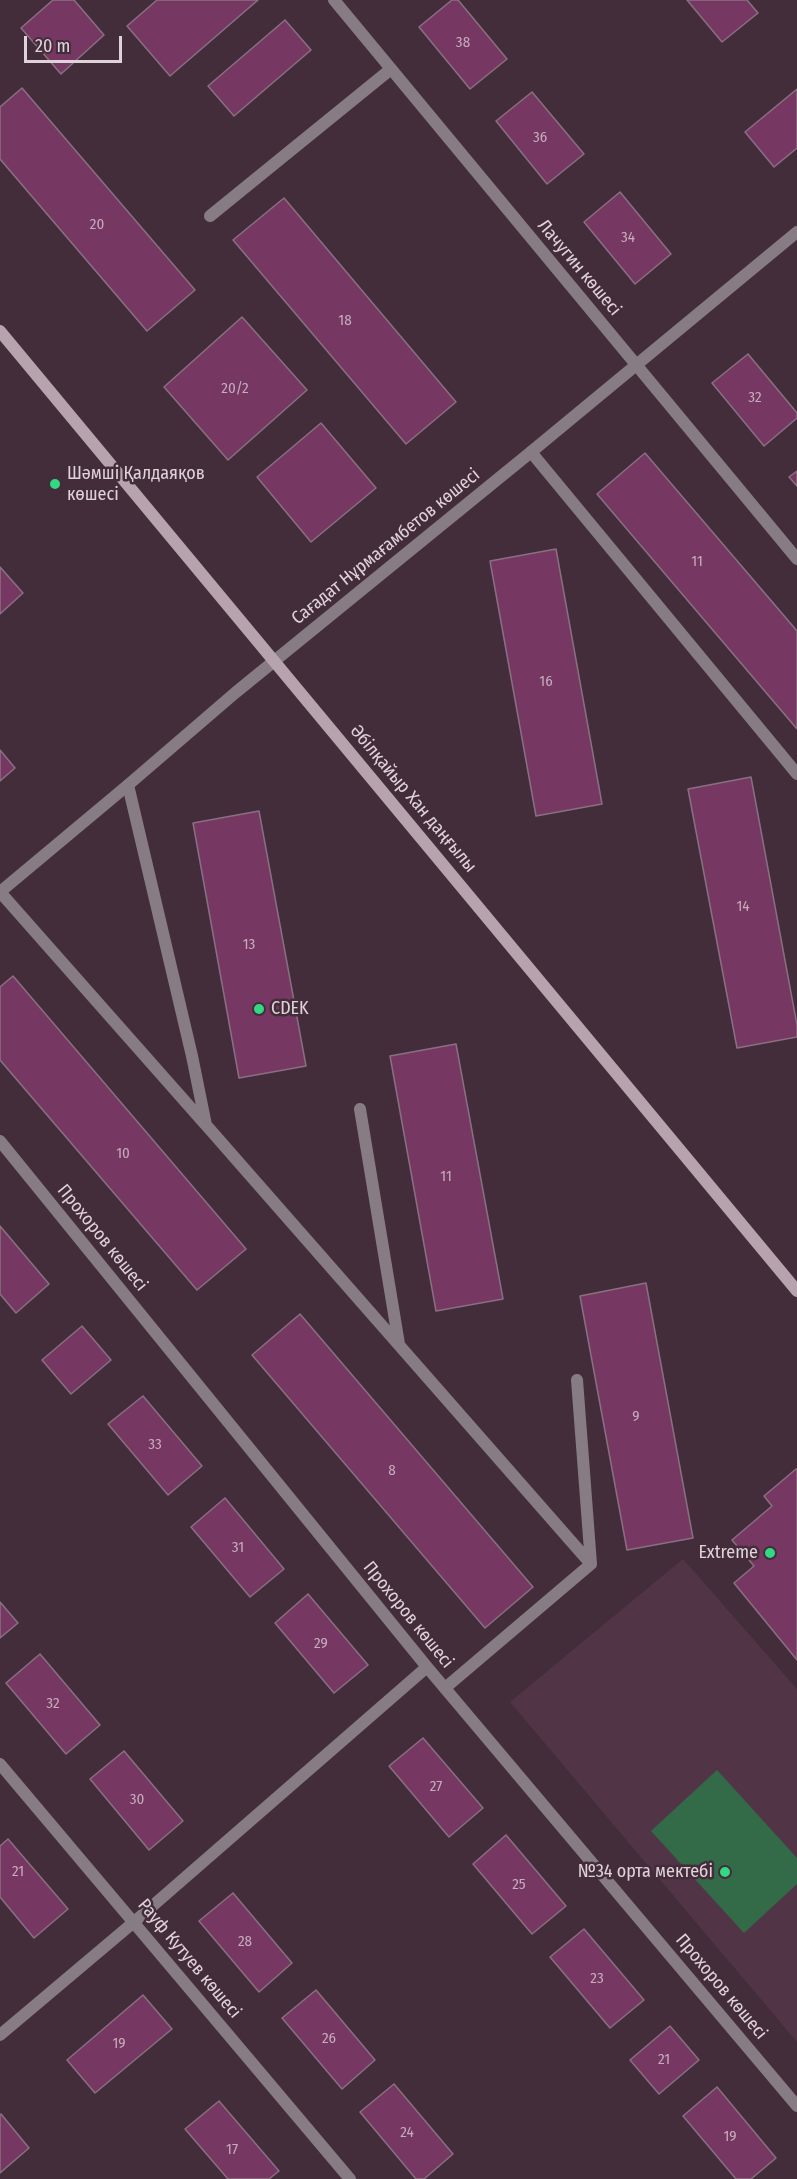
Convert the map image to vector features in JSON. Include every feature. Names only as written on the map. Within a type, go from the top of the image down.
[{"type":"street","name":"Лачугин көшесі","points":[[334,0],[797,559]]},
{"type":"street","points":[[210,216],[391,69]]},
{"type":"street","name":"Сағадат Нұрмағамбетов көшесі","points":[[0,892],[274,661],[797,232]]},
{"type":"street","name":"Әбілқайыр Хан даңғылы","points":[[0,331],[797,1291]]},
{"type":"street","points":[[531,452],[797,774]]},
{"type":"street","points":[[128,785],[190,1045],[206,1125]]},
{"type":"street","points":[[0,892],[591,1564]]},
{"type":"street","points":[[360,1109],[399,1344]]},
{"type":"street","name":"Прохоров көшесі","points":[[0,1141],[427,1667],[797,2106]]},
{"type":"street","points":[[577,1380],[591,1564]]},
{"type":"street","points":[[445,1688],[591,1564]]},
{"type":"street","points":[[0,2035],[134,1922],[427,1667]]},
{"type":"street","name":"Рауф Кутуев көшесі","points":[[0,1764],[350,2179]]},
{"type":"shaded area","name":"№34 орта мектебі","points":[[683,1559],[797,1689],[797,2042],[510,1702]]},
{"type":"green space","points":[[717,1770],[797,1858],[797,1884],[744,1933],[651,1831]]},
{"type":"building","points":[[53,0],[74,0],[104,35],[61,74],[21,28]]},
{"type":"building","points":[[157,0],[258,0],[170,76],[127,26]]},
{"type":"building","points":[[452,0],[458,0],[507,59],[470,89],[419,27]]},
{"type":"building","points":[[687,0],[747,0],[758,13],[722,42]]},
{"type":"building","points":[[285,20],[311,50],[234,116],[208,86]]},
{"type":"building","points":[[22,88],[195,290],[147,331],[0,159],[0,107]]},
{"type":"building","points":[[797,89],[797,148],[774,167],[745,132]]},
{"type":"building","points":[[532,92],[584,154],[547,184],[496,121]]},
{"type":"building","points":[[620,192],[671,254],[635,284],[584,222]]},
{"type":"building","points":[[284,198],[456,402],[406,444],[233,240]]},
{"type":"building","points":[[242,317],[307,390],[228,460],[164,387]]},
{"type":"building","points":[[748,354],[797,413],[797,418],[764,446],[712,383]]},
{"type":"building","points":[[321,423],[376,488],[311,542],[257,477]]},
{"type":"building","points":[[645,453],[797,631],[797,729],[597,494]]},
{"type":"building","points":[[797,471],[797,486],[789,477]]},
{"type":"building","points":[[556,549],[602,804],[536,816],[490,561]]},
{"type":"building","points":[[0,567],[23,593],[0,614]]},
{"type":"building","points":[[0,750],[15,768],[0,781]]},
{"type":"building","points":[[751,777],[797,1025],[797,1037],[737,1048],[688,789]]},
{"type":"building","points":[[259,811],[306,1066],[239,1078],[193,823]]},
{"type":"building","points":[[13,976],[246,1249],[197,1290],[0,1060],[0,987]]},
{"type":"building","points":[[456,1044],[503,1299],[436,1311],[390,1056]]},
{"type":"building","points":[[0,1226],[49,1284],[16,1313],[0,1294]]},
{"type":"building","points":[[646,1283],[693,1538],[627,1550],[580,1296]]},
{"type":"building","points":[[300,1314],[533,1587],[485,1628],[252,1355]]},
{"type":"building","points":[[82,1326],[111,1360],[71,1394],[42,1360]]},
{"type":"building","points":[[143,1396],[202,1466],[168,1495],[108,1424]]},
{"type":"building","name":"Extreme","points":[[796,1469],[797,1660],[734,1583],[754,1566],[732,1540],[772,1506],[764,1496]]},
{"type":"building","points":[[225,1498],[284,1569],[250,1597],[191,1527]]},
{"type":"building","points":[[308,1594],[368,1665],[334,1693],[275,1623]]},
{"type":"building","points":[[0,1602],[18,1623],[0,1638]]},
{"type":"building","points":[[40,1654],[100,1725],[66,1754],[6,1683]]},
{"type":"building","points":[[423,1738],[483,1808],[449,1837],[389,1766]]},
{"type":"building","points":[[124,1751],[183,1821],[149,1850],[90,1779]]},
{"type":"building","points":[[506,1835],[566,1906],[532,1934],[473,1864]]},
{"type":"building","points":[[8,1839],[68,1909],[34,1938],[0,1897],[0,1846]]},
{"type":"building","points":[[233,1893],[292,1963],[259,1992],[199,1921]]},
{"type":"building","points":[[584,1929],[644,2000],[610,2028],[550,1957]]},
{"type":"building","points":[[316,1990],[375,2060],[342,2089],[282,2018]]},
{"type":"building","points":[[143,1995],[172,2029],[95,2093],[67,2060]]},
{"type":"building","points":[[670,2026],[699,2060],[659,2094],[630,2060]]},
{"type":"building","points":[[394,2084],[453,2154],[424,2179],[416,2179],[360,2112]]},
{"type":"building","points":[[717,2087],[776,2158],[751,2179],[736,2179],[683,2116]]},
{"type":"building","points":[[219,2101],[279,2171],[269,2179],[228,2179],[185,2129]]},
{"type":"building","points":[[0,2115],[29,2148],[0,2173]]},
{"type":"place","name":"Шәмші Қалдаяқов көшесі","points":[[55,484]]},
{"type":"place","name":"CDEK","points":[[259,1009]]},
{"type":"place","name":"Extreme","points":[[770,1553]]},
{"type":"place","name":"№34 орта мектебі","points":[[725,1872]]}]
